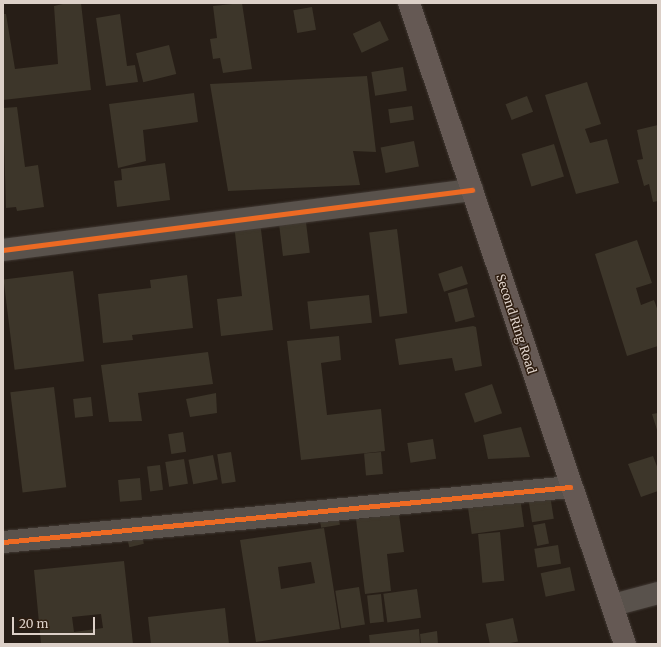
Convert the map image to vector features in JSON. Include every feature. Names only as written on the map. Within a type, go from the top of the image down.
[{"type":"main road","name":"Second Ring Road","points":[[409,3],[570,487],[613,605],[625,644]]},
{"type":"street","points":[[3,250],[472,190]]},
{"type":"street","points":[[3,542],[570,487]]},
{"type":"street","points":[[613,605],[658,593]]},
{"type":"building","points":[[67,3],[81,3],[91,90],[3,100],[3,14],[6,14],[15,69],[58,64],[54,6]]},
{"type":"building","points":[[242,3],[252,69],[223,73],[220,58],[213,59],[210,39],[217,38],[213,6]]},
{"type":"building","points":[[312,7],[316,30],[297,33],[293,10]]},
{"type":"building","points":[[120,14],[127,66],[135,65],[138,82],[106,86],[96,18]]},
{"type":"building","points":[[380,21],[389,40],[362,53],[353,34]]},
{"type":"building","points":[[169,45],[176,74],[143,82],[136,53]]},
{"type":"building","points":[[403,67],[407,91],[375,96],[371,72]]},
{"type":"building","points":[[367,76],[376,152],[353,151],[360,185],[228,191],[210,84]]},
{"type":"building","points":[[587,82],[601,124],[585,129],[590,143],[607,139],[619,183],[576,194],[545,95]]},
{"type":"building","points":[[194,93],[198,122],[143,130],[146,161],[118,168],[109,104]]},
{"type":"building","points":[[527,96],[533,112],[512,120],[506,104]]},
{"type":"building","points":[[412,106],[414,120],[390,123],[388,109]]},
{"type":"building","points":[[17,107],[25,167],[38,165],[44,207],[17,211],[16,207],[6,208],[3,108]]},
{"type":"building","points":[[658,125],[658,201],[653,202],[649,184],[644,186],[637,160],[643,159],[637,130]]},
{"type":"building","points":[[414,141],[419,167],[386,173],[381,147]]},
{"type":"building","points":[[554,144],[564,177],[531,186],[521,154]]},
{"type":"building","points":[[165,163],[170,200],[117,207],[114,181],[122,180],[121,169]]},
{"type":"building","points":[[305,214],[310,253],[283,256],[278,217]]},
{"type":"building","points":[[260,221],[273,330],[221,336],[217,299],[242,296],[234,224]]},
{"type":"building","points":[[397,229],[407,313],[380,317],[369,232]]},
{"type":"building","points":[[637,240],[652,283],[636,288],[641,305],[654,300],[658,311],[658,346],[627,356],[595,254]]},
{"type":"building","points":[[462,266],[468,284],[444,292],[438,274]]},
{"type":"building","points":[[73,271],[84,361],[15,370],[4,280]]},
{"type":"building","points":[[187,275],[193,328],[132,335],[133,340],[103,343],[98,294],[151,288],[150,280]]},
{"type":"building","points":[[467,288],[475,317],[455,322],[448,293]]},
{"type":"building","points":[[369,295],[372,323],[310,329],[307,301]]},
{"type":"building","points":[[473,326],[476,327],[482,366],[455,371],[452,358],[399,365],[395,339]]},
{"type":"building","points":[[339,336],[341,360],[321,363],[327,415],[381,409],[385,451],[301,460],[287,341]]},
{"type":"building","points":[[208,352],[213,384],[138,393],[142,421],[109,422],[101,365]]},
{"type":"building","points":[[492,384],[502,413],[475,423],[465,393]]},
{"type":"building","points":[[54,387],[66,487],[23,493],[10,392]]},
{"type":"building","points":[[216,393],[217,413],[190,417],[186,399]]},
{"type":"building","points":[[91,397],[93,416],[75,418],[73,399]]},
{"type":"building","points":[[658,413],[658,433],[652,414]]},
{"type":"building","points":[[521,427],[530,457],[488,459],[483,435]]},
{"type":"building","points":[[183,432],[186,452],[171,454],[168,434]]},
{"type":"building","points":[[433,439],[436,459],[410,463],[407,443]]},
{"type":"building","points":[[231,452],[236,482],[222,484],[217,454]]},
{"type":"building","points":[[381,452],[383,474],[366,475],[364,453]]},
{"type":"building","points":[[213,455],[218,480],[193,484],[188,460]]},
{"type":"building","points":[[653,456],[658,469],[658,491],[641,497],[628,464]]},
{"type":"building","points":[[184,459],[188,484],[169,487],[165,462]]},
{"type":"building","points":[[160,465],[163,490],[150,491],[147,467]]},
{"type":"building","points":[[140,478],[142,500],[120,502],[118,480]]},
{"type":"building","points":[[550,495],[554,519],[532,522],[528,498]]},
{"type":"building","points":[[520,497],[524,527],[472,534],[468,504]]},
{"type":"building","points":[[338,513],[340,525],[321,528],[319,516]]},
{"type":"building","points":[[399,514],[404,552],[387,554],[391,591],[365,594],[356,519]]},
{"type":"building","points":[[545,523],[549,544],[537,546],[533,525]]},
{"type":"building","points":[[324,528],[340,629],[256,642],[240,540]],"holes":[[[311,562],[315,583],[281,589],[278,567]]]},
{"type":"building","points":[[141,532],[144,544],[129,547],[126,536]]},
{"type":"building","points":[[500,532],[504,581],[482,583],[478,534]]},
{"type":"building","points":[[558,545],[561,564],[537,568],[534,549]]},
{"type":"building","points":[[124,561],[133,644],[41,644],[34,570]],"holes":[[[101,614],[103,628],[74,632],[72,617]]]},
{"type":"building","points":[[570,567],[575,590],[546,597],[541,573]]},
{"type":"building","points":[[359,587],[365,625],[341,628],[335,591]]},
{"type":"building","points":[[417,589],[421,618],[387,622],[383,594]]},
{"type":"building","points":[[381,594],[384,622],[370,623],[367,595]]},
{"type":"building","points":[[225,608],[229,644],[151,644],[148,617]]},
{"type":"building","points":[[513,618],[518,641],[506,644],[490,644],[486,624]]},
{"type":"building","points":[[419,629],[420,644],[370,644],[369,635]]},
{"type":"building","points":[[437,631],[438,644],[421,644],[420,634]]},
{"type":"cycle path","points":[[3,250],[472,190]]},
{"type":"cycle path","points":[[3,542],[570,487]]}]
